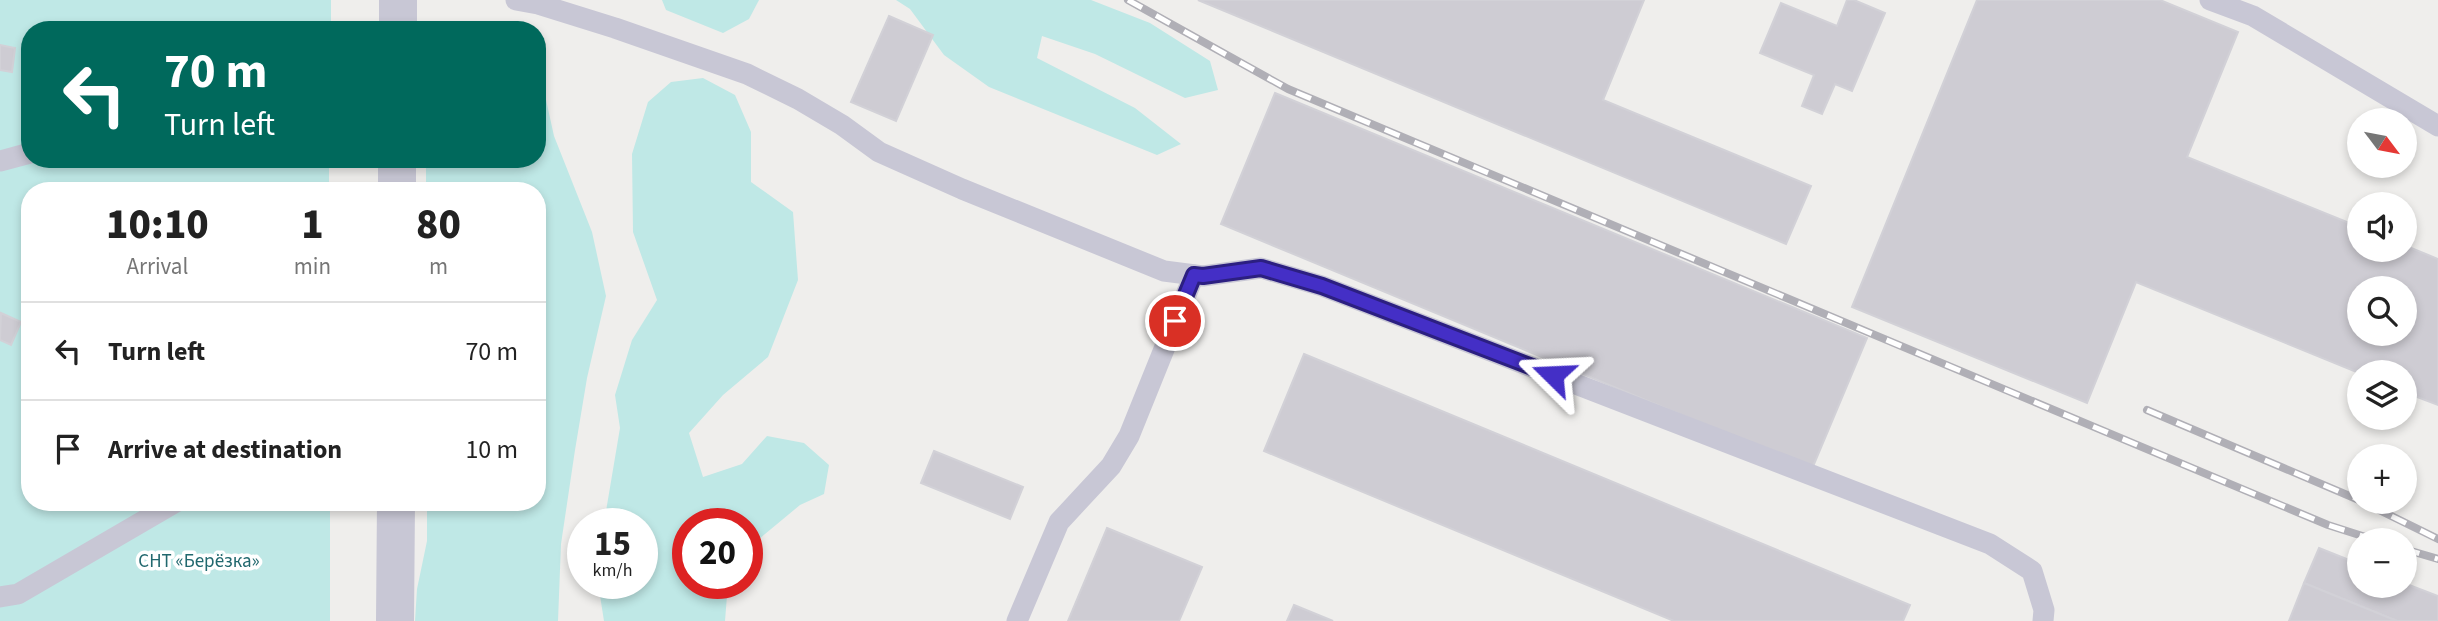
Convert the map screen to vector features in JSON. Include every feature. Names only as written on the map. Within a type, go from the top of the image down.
[{"type":"street","points":[[398,0],[398,21]]},
{"type":"street","points":[[395,621],[396,511]]},
{"type":"lane","points":[[516,0],[589,20],[747,74],[842,125],[878,152],[1164,271],[1203,276],[1261,268],[1322,286],[1990,544],[2032,571],[2044,610],[2043,621]]},
{"type":"lane","points":[[2210,0],[2253,16],[2438,126]]},
{"type":"lane","points":[[0,161],[21,155]]},
{"type":"lane","points":[[1017,621],[1059,522],[1111,466],[1129,436],[1194,275]]},
{"type":"lane","points":[[0,597],[18,594],[161,511]]},
{"type":"green space","name":"СНТ «Берёзка»","points":[[0,0],[331,0],[331,21],[21,21],[21,168],[329,168],[329,182],[21,182],[21,511],[330,511],[330,621],[0,621]]},
{"type":"green space","points":[[662,0],[759,0],[749,19],[723,33],[666,10]]},
{"type":"green space","points":[[896,0],[1091,0],[1150,23],[1210,61],[1218,90],[1185,98],[1095,54],[1042,36],[1037,58],[1135,108],[1181,144],[1157,155],[989,87],[944,55],[910,9]]},
{"type":"green space","points":[[703,78],[735,95],[751,132],[751,182],[793,212],[798,280],[768,357],[723,395],[689,433],[703,477],[742,464],[767,436],[804,443],[829,465],[824,494],[800,505],[763,536],[763,508],[672,508],[672,599],[727,599],[725,621],[604,621],[601,599],[658,599],[658,508],[607,508],[620,428],[615,395],[632,340],[657,300],[633,232],[632,154],[648,102],[671,82]]},
{"type":"green space","points":[[546,100],[554,136],[592,232],[606,296],[587,378],[561,544],[558,621],[415,621],[417,589],[427,541],[427,511],[546,511],[546,182],[426,182],[426,168],[546,168]]},
{"type":"building","points":[[1198,0],[1644,0],[1603,100],[1811,186],[1786,244]]},
{"type":"building","points":[[1847,0],[1854,0],[1885,13],[1852,91],[1835,84],[1822,114],[1802,106],[1814,75],[1760,53],[1781,3],[1837,26]]},
{"type":"building","points":[[1977,0],[2160,0],[2238,32],[2187,157],[2347,222],[2347,262],[2417,262],[2417,250],[2438,259],[2438,405],[2417,397],[2417,360],[2347,360],[2347,368],[2136,282],[2087,403],[1852,307]]},
{"type":"building","points":[[889,16],[933,35],[896,121],[851,102]]},
{"type":"building","points":[[0,45],[15,48],[12,72],[0,70]]},
{"type":"building","points":[[1275,93],[1867,338],[1812,469],[1221,224]]},
{"type":"building","points":[[1,313],[21,322],[11,345],[0,340]]},
{"type":"building","points":[[1304,354],[1910,605],[1903,621],[1674,621],[1264,451]]},
{"type":"building","points":[[934,451],[1023,487],[1010,519],[921,483]]},
{"type":"building","points":[[1107,528],[1202,567],[1179,621],[1068,621]]},
{"type":"building","points":[[2319,548],[2347,559],[2347,598],[2417,598],[2417,588],[2438,596],[2438,621],[2397,621],[2304,583]]},
{"type":"building","points":[[2304,583],[2397,621],[2289,621]]},
{"type":"building","points":[[1294,605],[1333,621],[1287,621]]},
{"type":"railway","points":[[1128,0],[1288,89],[2347,531]]},
{"type":"railway","points":[[2147,410],[2347,495]]},
{"type":"railway","points":[[2387,514],[2438,539]]},
{"type":"railway","points":[[2417,553],[2438,559]]},
{"type":"route","points":[[1175,321],[1194,275],[1261,268],[1322,286],[1553,375]]}]
